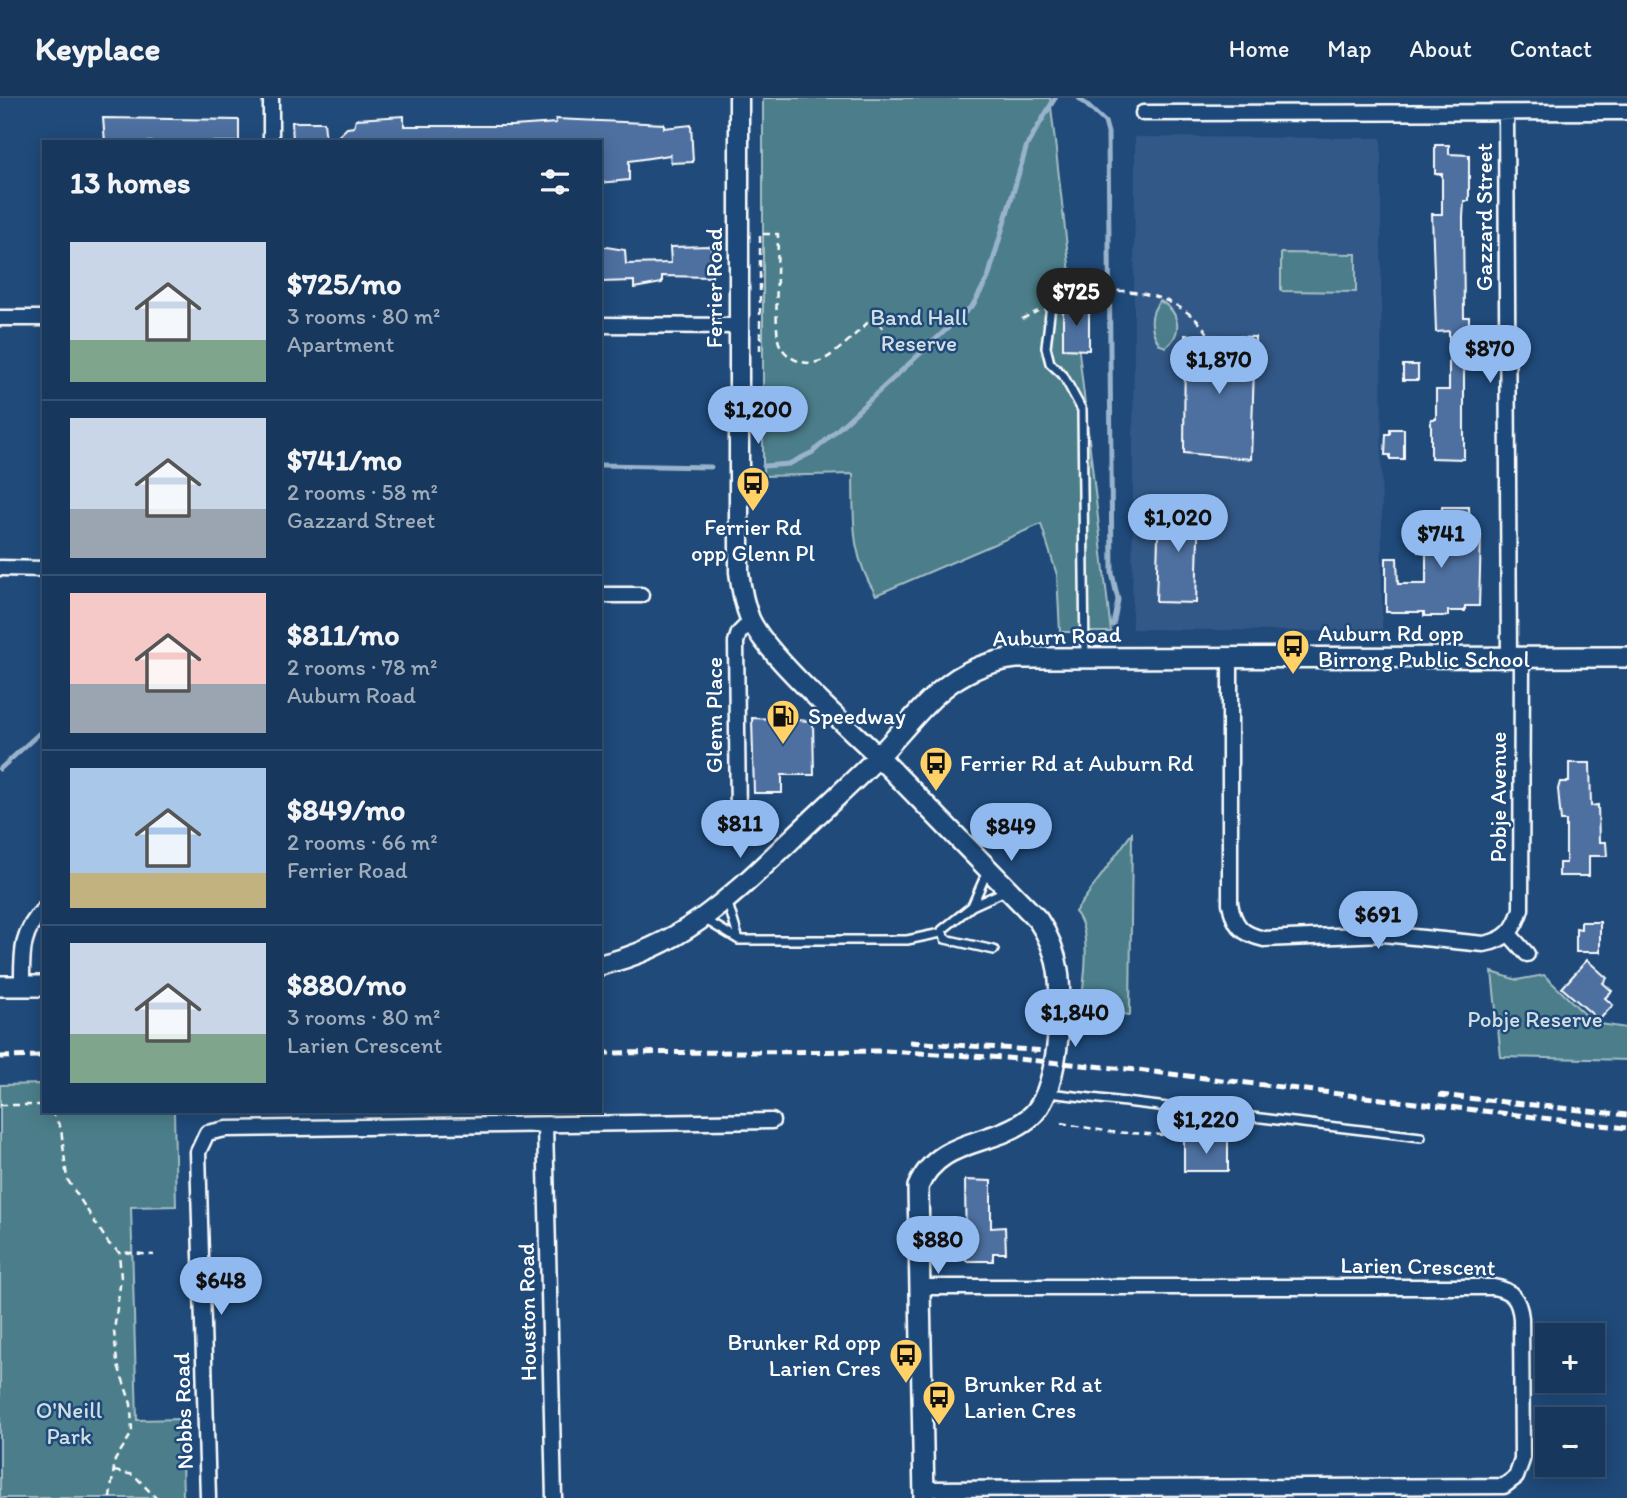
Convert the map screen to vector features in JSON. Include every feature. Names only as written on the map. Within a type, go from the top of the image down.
[{"type":"main road","name":"Auburn Road","points":[[602,964],[653,947],[704,919],[878,756],[941,690],[978,665],[1016,658],[1627,657]]},
{"type":"main road","name":"Ferrier Road","points":[[878,756],[1008,889],[1046,933],[1058,969],[1057,1021],[1043,1101]]},
{"type":"main road","points":[[0,986],[42,986]]},
{"type":"main road","points":[[924,1494],[916,1196],[926,1171],[940,1157],[956,1147],[1013,1128],[1043,1101]]},
{"type":"street","points":[[271,98],[271,140]]},
{"type":"street","name":"Ferrier Road","points":[[739,98],[739,572],[751,621],[770,648],[878,756]]},
{"type":"street","points":[[1143,113],[1627,112]]},
{"type":"street","name":"Gazzard Street","points":[[1506,113],[1515,658]]},
{"type":"street","points":[[0,318],[42,318]]},
{"type":"street","points":[[602,324],[738,326]]},
{"type":"street","points":[[0,568],[42,569]]},
{"type":"street","points":[[602,595],[641,595]]},
{"type":"street","name":"Glenn Place","points":[[738,814],[736,642],[751,621]]},
{"type":"street","points":[[1230,658],[1230,903],[1233,919],[1240,929],[1264,939],[1383,934],[1484,944],[1500,941],[1509,934],[1527,954]]},
{"type":"street","name":"Pobje Avenue","points":[[1509,934],[1521,909],[1515,658]]},
{"type":"street","points":[[22,986],[22,947],[26,933],[42,912]]},
{"type":"street","points":[[545,1125],[772,1121]]},
{"type":"street","name":"Nobbs Road","points":[[208,1498],[198,1152],[207,1133],[226,1129],[545,1125]]},
{"type":"street","name":"Houston Road","points":[[545,1125],[554,1498]]},
{"type":"street","name":"Larien Crescent","points":[[919,1287],[1493,1287],[1503,1288],[1516,1298],[1521,1318],[1522,1460],[1516,1478],[1504,1486],[924,1494]]},
{"type":"lane","points":[[1051,305],[1046,347],[1050,363],[1063,376],[1082,410],[1085,658]]},
{"type":"lane","points":[[972,906],[988,868]]},
{"type":"lane","points":[[704,919],[739,940],[907,940],[942,933],[972,906],[1008,889]]},
{"type":"lane","points":[[727,900],[739,940]]},
{"type":"lane","points":[[942,933],[945,939],[995,950]]},
{"type":"lane","points":[[1043,1101],[1421,1137]]},
{"type":"path","points":[[760,351],[760,234],[778,234],[778,339],[789,356],[807,364],[816,363],[827,359],[874,317],[883,328]]},
{"type":"path","points":[[1092,291],[1156,295],[1200,320],[1210,338]]},
{"type":"path","points":[[0,1105],[33,1102],[42,1104]]},
{"type":"path","points":[[52,1113],[61,1128],[63,1161],[73,1192],[109,1244],[119,1252],[154,1255]]},
{"type":"path","points":[[1061,1123],[1111,1132],[1183,1136]]},
{"type":"path","points":[[110,1498],[114,1471],[122,1446],[132,1433],[131,1404],[117,1362],[114,1331],[121,1278],[119,1252]]},
{"type":"path","points":[[114,1471],[134,1475],[156,1498]]},
{"type":"shaded area","points":[[1135,137],[1381,138],[1382,632],[1132,629]]},
{"type":"green space","name":"Band Hall Reserve","points":[[763,98],[1050,98],[1111,632],[1060,632],[1057,575],[1041,524],[876,595],[862,565],[855,537],[853,474],[763,476]]},
{"type":"green space","points":[[1281,253],[1356,254],[1356,292],[1281,291]]},
{"type":"green space","points":[[1160,301],[1171,310],[1177,322],[1175,335],[1166,347],[1160,345],[1152,328],[1152,317]]},
{"type":"green space","points":[[1132,833],[1130,1015],[1095,1010],[1077,1034],[1086,952],[1085,936],[1075,912]]},
{"type":"green space","name":"Pobje Reserve","points":[[1492,972],[1517,980],[1544,975],[1594,1023],[1627,1028],[1627,1060],[1501,1057]]},
{"type":"green space","name":"O'Neill Park","points":[[42,1084],[42,1113],[174,1113],[176,1206],[131,1207],[137,1420],[181,1419],[183,1498],[0,1498],[0,1085]]},
{"type":"building","points":[[404,116],[404,126],[513,126],[556,123],[556,119],[664,124],[664,128],[691,125],[693,162],[671,163],[670,155],[629,161],[629,180],[602,183],[602,140],[334,140],[347,128],[354,127],[356,119]]},
{"type":"building","points":[[103,118],[239,120],[239,140],[105,140]]},
{"type":"building","points":[[292,122],[324,122],[326,140],[293,140]]},
{"type":"building","points":[[1435,145],[1449,145],[1449,154],[1469,155],[1469,201],[1464,201],[1463,218],[1464,317],[1469,317],[1469,359],[1465,359],[1464,375],[1464,459],[1431,458],[1431,419],[1436,419],[1436,390],[1449,390],[1449,331],[1436,332],[1432,214],[1442,214],[1442,174],[1435,174]]},
{"type":"building","points":[[602,246],[625,250],[626,264],[671,263],[670,247],[711,246],[712,277],[662,276],[662,283],[634,288],[634,281],[602,282]]},
{"type":"building","points":[[1063,307],[1089,307],[1089,350],[1063,349]]},
{"type":"building","points":[[1185,335],[1255,337],[1251,459],[1184,453]]},
{"type":"building","points":[[1403,365],[1418,365],[1418,380],[1403,380]]},
{"type":"building","points":[[1390,429],[1404,429],[1404,459],[1390,459],[1390,455],[1385,455],[1386,434],[1390,434]]},
{"type":"building","points":[[1159,505],[1199,506],[1196,603],[1156,602]]},
{"type":"building","points":[[1442,507],[1469,507],[1470,535],[1481,535],[1479,606],[1465,606],[1465,611],[1448,611],[1448,616],[1424,616],[1424,612],[1386,612],[1386,558],[1397,558],[1398,584],[1426,584],[1426,552],[1418,552],[1418,536],[1438,536],[1438,518],[1442,518]]},
{"type":"building","name":"Speedway","points":[[752,718],[813,721],[814,775],[782,775],[782,793],[754,793]]},
{"type":"building","points":[[1569,763],[1590,763],[1591,806],[1598,805],[1599,842],[1606,842],[1607,856],[1589,856],[1589,876],[1559,876],[1559,863],[1566,863],[1566,821],[1561,821],[1558,789],[1560,782],[1569,782]]},
{"type":"building","points":[[1581,922],[1600,922],[1600,952],[1576,952],[1576,928],[1581,929]]},
{"type":"building","points":[[1587,960],[1607,978],[1603,983],[1612,991],[1605,998],[1613,1005],[1599,1020],[1562,988]]},
{"type":"building","points":[[1184,1140],[1228,1140],[1228,1171],[1184,1171]]},
{"type":"building","points":[[965,1180],[991,1181],[991,1228],[1005,1227],[1006,1253],[993,1253],[993,1261],[966,1261]]},
{"type":"waterway","points":[[764,466],[789,464],[813,452],[973,305],[988,278],[1027,145],[1055,98]]},
{"type":"waterway","points":[[1079,98],[1105,122],[1108,133],[1112,573],[1118,600],[1113,625]]},
{"type":"waterway","points":[[602,465],[711,467]]},
{"type":"waterway","points":[[0,769],[42,731]]},
{"type":"railway","points":[[910,1042],[1046,1051]]},
{"type":"railway","points":[[602,1053],[885,1051],[1006,1058],[1137,1070],[1627,1128]]},
{"type":"railway","points":[[0,1057],[42,1056]]},
{"type":"railway","points":[[1439,1095],[1627,1115]]},
{"type":"place","name":"Ferrier Rd opp Glenn Pl","points":[[753,513]]},
{"type":"place","name":"Auburn Rd opp Birrong Public School","points":[[1293,676]]},
{"type":"place","name":"Speedway","points":[[783,746]]},
{"type":"place","name":"Ferrier Rd at Auburn Rd","points":[[936,793]]},
{"type":"place","name":"Brunker Rd opp Larien Cres","points":[[906,1385]]},
{"type":"place","name":"Brunker Rd at Larien Cres","points":[[939,1427]]}]
